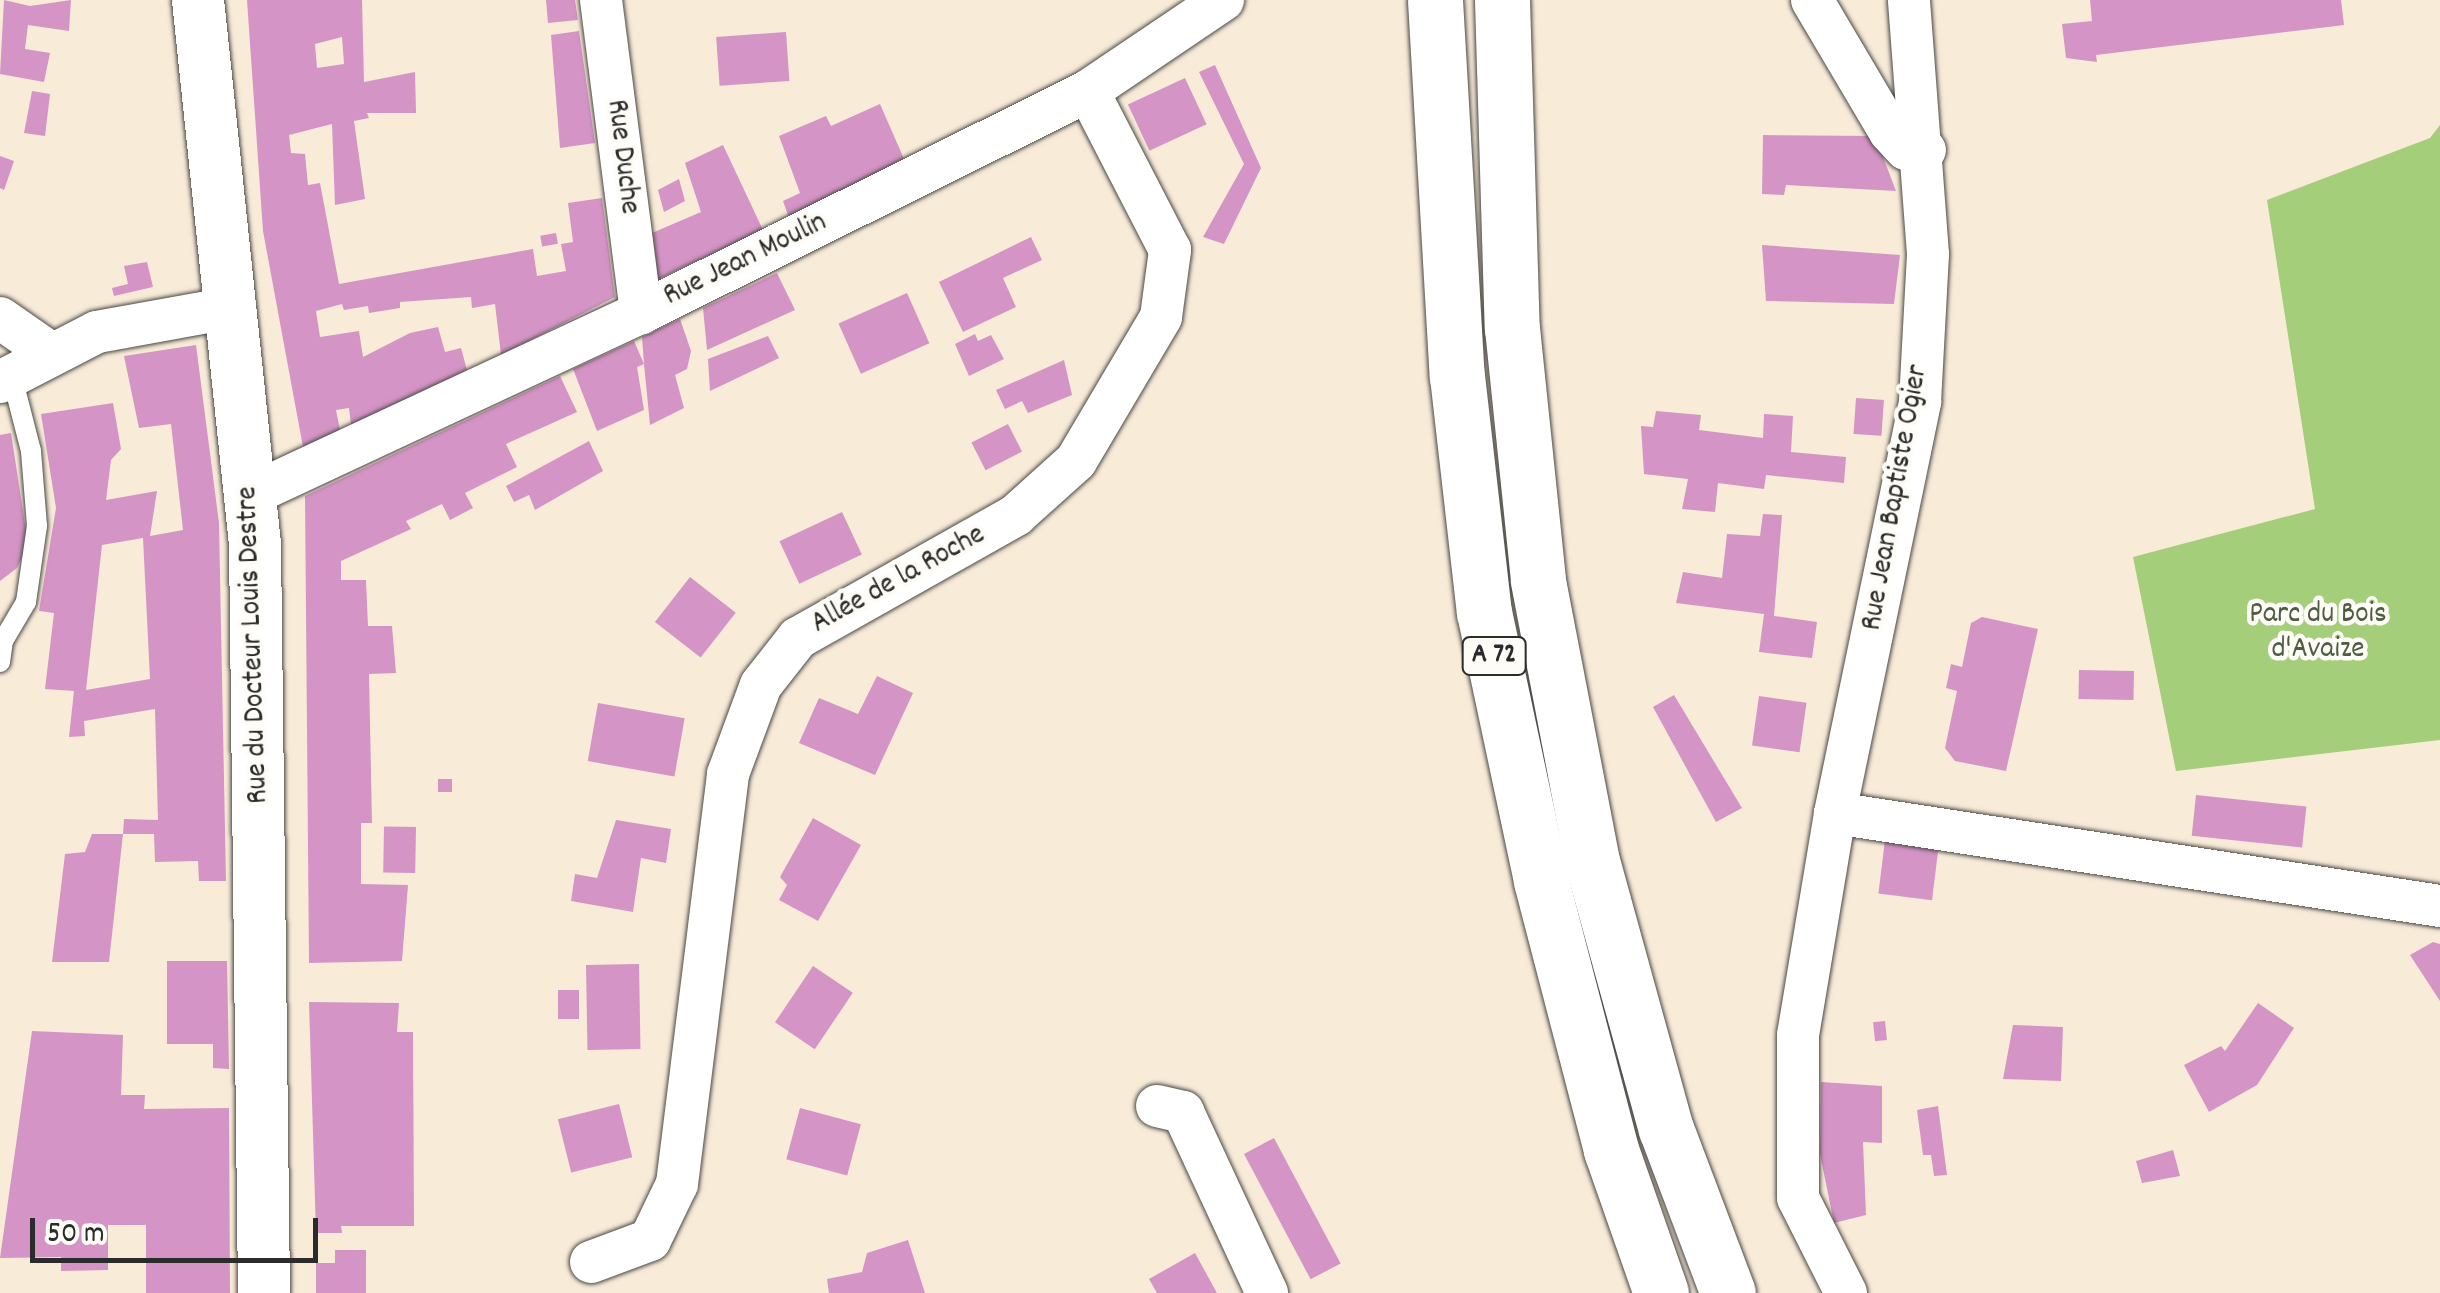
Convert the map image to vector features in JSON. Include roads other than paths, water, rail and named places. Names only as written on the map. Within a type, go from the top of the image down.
[{"type":"highway","name":"A 72","points":[[1436,0],[1457,376],[1484,612],[1541,882],[1610,1150],[1661,1293]]},
{"type":"highway","name":"A 72","points":[[1502,0],[1512,328],[1538,582],[1592,861],[1666,1129],[1728,1293]]},
{"type":"street","name":"Rue du Docteur Louis Destre","points":[[198,0],[228,308],[252,494],[264,1293]]},
{"type":"street","name":"Rue Duche","points":[[601,0],[642,313]]},
{"type":"street","name":"Rue Jean Moulin","points":[[252,494],[642,313],[1088,91],[1223,0]]},
{"type":"street","points":[[1812,0],[1890,132],[1906,149],[1925,150]]},
{"type":"street","name":"Rue Jean Baptiste Ogier","points":[[1846,1293],[1798,1198],[1798,1035],[1835,813],[1920,402],[1928,254],[1925,150],[1909,0]]},
{"type":"street","name":"Allée de la Roche","points":[[591,1262],[650,1240],[678,1184],[728,774],[761,685],[798,638],[1016,515],[1076,461],[1161,317],[1170,250],[1088,91]]},
{"type":"street","points":[[6,378],[49,352],[97,332],[228,308]]},
{"type":"street","points":[[0,318],[49,352]]},
{"type":"street","points":[[1835,813],[2440,906]]},
{"type":"street","points":[[1157,1106],[1183,1112],[1267,1293]]},
{"type":"lane","points":[[0,662],[3,641],[26,602],[37,526],[31,452],[6,378]]},
{"type":"park label","name":"Parc du Bois d'Avaize","points":[[2318,633]]}]
